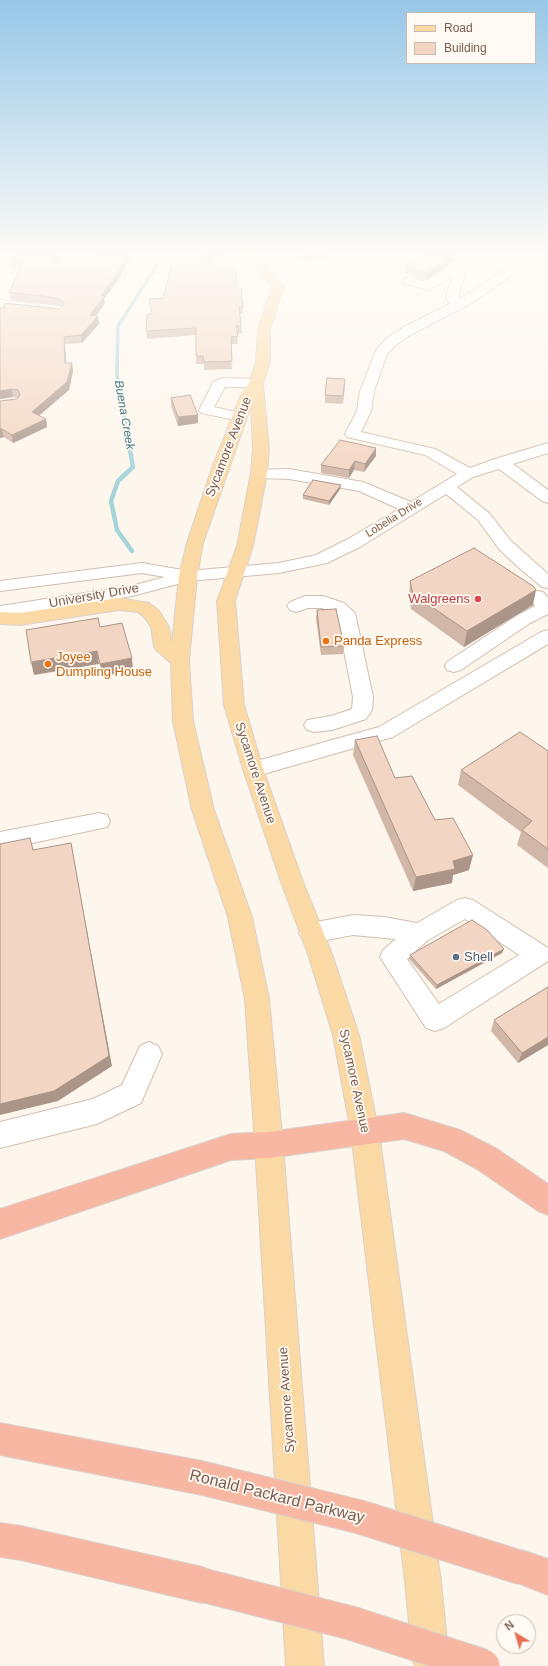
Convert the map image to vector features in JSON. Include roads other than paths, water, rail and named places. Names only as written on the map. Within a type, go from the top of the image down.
[{"type":"highway","points":[[0,1224],[231,1147],[269,1145],[365,1133],[404,1126],[450,1139],[486,1159],[548,1201]]},
{"type":"highway","name":"Ronald Packard Parkway","points":[[0,1439],[202,1478],[360,1518],[535,1572]]},
{"type":"highway","points":[[0,1540],[202,1585],[351,1623],[483,1666]]},
{"type":"main road","points":[[256,383],[263,362],[264,333]]},
{"type":"main road","name":"Sycamore Avenue","points":[[256,383],[246,399],[220,468],[195,543],[188,576],[180,661],[183,721],[202,803],[240,917],[257,999],[269,1145],[305,1666]]},
{"type":"main road","name":"Sycamore Avenue","points":[[256,383],[261,449],[259,473],[245,546],[226,601],[234,705],[253,768],[346,1035],[365,1133],[423,1582],[431,1666]]},
{"type":"main road","points":[[0,618],[20,618],[119,604],[143,607],[153,615],[160,627],[163,646],[180,661]]},
{"type":"street","points":[[404,333],[392,341],[381,353],[367,391],[364,410],[352,434],[430,452],[468,474]]},
{"type":"street","points":[[240,418],[206,410],[219,384],[223,382],[256,383]]},
{"type":"street","name":"Lobelia Drive","points":[[236,572],[279,568],[321,559],[354,543],[468,474],[500,462],[548,448]]},
{"type":"street","points":[[500,462],[548,498]]},
{"type":"street","points":[[259,473],[289,474],[362,487],[411,508]]},
{"type":"street","points":[[446,486],[484,517],[505,545],[524,563],[542,589],[546,608],[524,619],[454,666]]},
{"type":"street","name":"University Drive","points":[[0,586],[142,568],[188,576]]},
{"type":"street","name":"University Drive","points":[[0,612],[132,591],[188,576],[236,572]]},
{"type":"street","points":[[296,606],[305,602],[323,602],[338,607],[346,613],[363,697],[362,710],[359,714],[332,723],[314,725]]},
{"type":"street","points":[[253,768],[386,732],[548,636]]},
{"type":"street","points":[[0,841],[99,821]]},
{"type":"street","points":[[311,933],[353,925],[384,927],[420,933],[465,908],[539,955],[435,1020],[392,956],[420,933]]},
{"type":"street","points":[[0,1135],[97,1111],[132,1094],[150,1054]]},
{"type":"waterway","name":"Buena Creek","points":[[118,333],[117,375],[125,423]]},
{"type":"waterway","name":"Buena Creek","points":[[125,422],[133,467],[118,481],[111,501],[117,530],[132,551]]},
{"type":"place","name":"Walgreens","points":[[478,599]]},
{"type":"place","name":"Panda Express","points":[[326,641]]},
{"type":"place","name":"Joyee Dumpling House","points":[[48,664]]},
{"type":"place","name":"Shell","points":[[456,957]]}]
